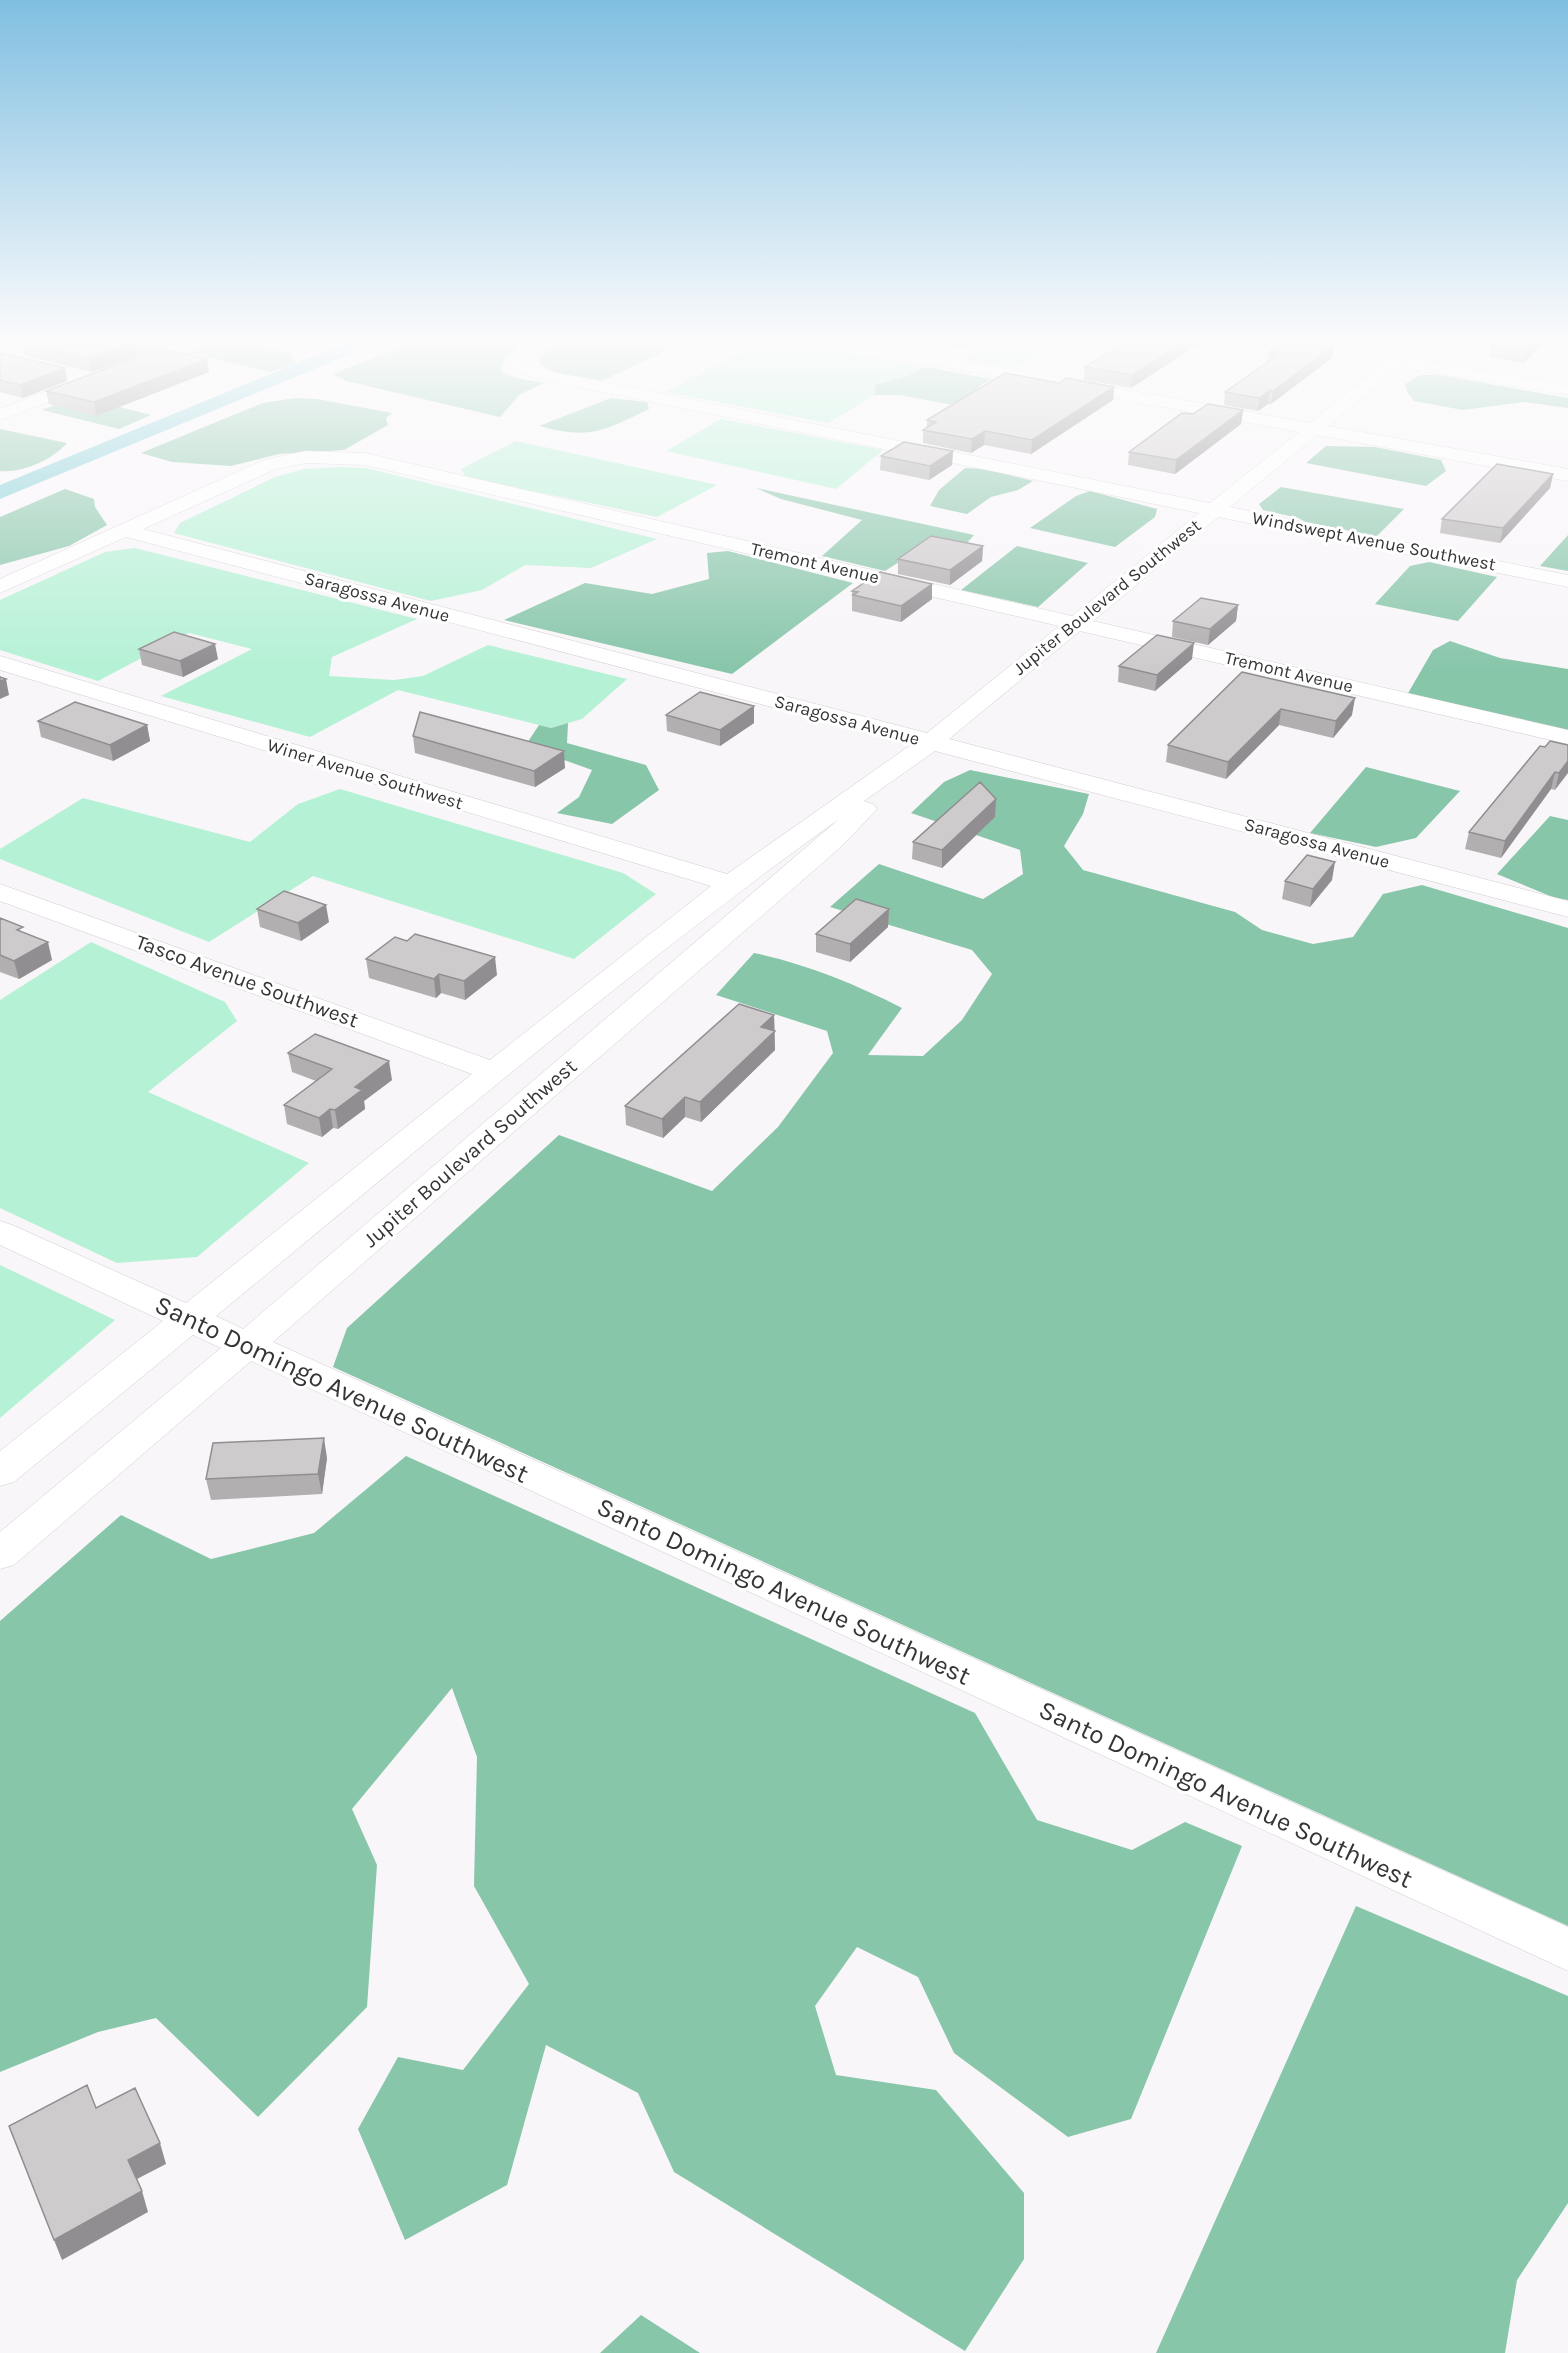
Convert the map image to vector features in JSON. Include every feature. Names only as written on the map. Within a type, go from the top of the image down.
[{"type":"street","name":"Windswept Avenue Southwest","points":[[914,449],[1568,581]]},
{"type":"street","name":"Jupiter Boulevard Southwest","points":[[0,1472],[191,1319],[493,1071],[731,884],[931,742],[1288,449]]},
{"type":"street","points":[[1422,449],[1568,475]]},
{"type":"street","name":"Tremont Avenue","points":[[0,586],[271,464],[306,457],[365,459],[1568,736]]},
{"type":"street","name":"Saragossa Avenue","points":[[126,531],[1568,909]]},
{"type":"street","name":"Winer Avenue Southwest","points":[[0,663],[731,884]]},
{"type":"street","name":"Jupiter Boulevard Southwest","points":[[0,1554],[247,1345],[834,839],[931,742]]},
{"type":"street","name":"Tasco Avenue Southwest","points":[[0,892],[493,1071]]},
{"type":"street","name":"Santo Domingo Avenue Southwest","points":[[0,1232],[1568,1950]]},
{"type":"green space","points":[[0,449],[61,449],[45,460],[27,468],[0,471]]},
{"type":"green space","points":[[151,449],[346,449],[279,454],[231,466],[172,462],[141,453]]},
{"type":"green space","points":[[501,449],[552,449],[717,485],[657,517],[466,477],[461,469]]},
{"type":"green space","points":[[670,449],[883,450],[836,489],[666,451]]},
{"type":"green space","points":[[1323,449],[1384,449],[1441,460],[1446,471],[1426,486],[1306,463]]},
{"type":"green space","points":[[366,468],[657,539],[591,568],[525,565],[482,590],[431,601],[174,533],[180,523],[275,477],[304,469]]},
{"type":"green space","points":[[965,468],[986,469],[1033,481],[1018,490],[991,497],[967,514],[930,506],[939,490]]},
{"type":"green space","points":[[1281,487],[1404,509],[1376,537],[1314,526],[1298,518],[1263,510],[1259,504]]},
{"type":"green space","points":[[756,488],[974,535],[966,544],[929,543],[885,571],[822,556],[862,520],[781,499]]},
{"type":"green space","points":[[65,489],[94,499],[95,507],[107,525],[69,546],[0,565],[0,517]]},
{"type":"green space","points":[[1090,491],[1157,509],[1155,517],[1115,547],[1030,528],[1076,496]]},
{"type":"green space","points":[[1568,535],[1568,571],[1540,566]]},
{"type":"green space","points":[[1017,546],[1088,563],[1038,607],[961,590]]},
{"type":"green space","points":[[135,548],[417,619],[332,657],[329,676],[394,680],[423,676],[488,645],[627,679],[582,719],[551,728],[398,690],[310,737],[161,696],[252,649],[189,633],[98,681],[0,650],[0,600],[105,552]]},
{"type":"green space","points":[[728,551],[853,583],[732,674],[504,620],[585,583],[652,594],[709,579],[707,553]]},
{"type":"green space","points":[[1429,562],[1497,577],[1458,621],[1375,604],[1410,566]]},
{"type":"green space","points":[[1450,641],[1500,658],[1568,669],[1568,732],[1407,695],[1433,650]]},
{"type":"green space","points":[[568,723],[567,743],[646,765],[659,790],[612,824],[557,813],[579,797],[592,770],[525,746],[539,725],[551,728]]},
{"type":"green space","points":[[1366,767],[1460,791],[1416,838],[1376,847],[1310,833]]},
{"type":"green space","points":[[970,770],[1089,794],[1083,814],[1064,846],[1083,870],[1235,912],[1262,930],[1313,944],[1353,937],[1383,894],[1422,885],[1568,928],[1568,1926],[333,1367],[347,1328],[559,1135],[712,1191],[778,1127],[833,1053],[827,1031],[716,995],[754,953],[830,976],[902,1008],[868,1055],[923,1056],[962,1020],[992,974],[972,950],[830,907],[879,864],[983,899],[1023,874],[1020,850],[911,813],[944,782]]},
{"type":"green space","points":[[340,789],[623,873],[656,894],[574,959],[313,876],[209,942],[0,859],[0,849],[83,798],[250,842],[298,804]]},
{"type":"green space","points":[[1550,816],[1568,820],[1568,900],[1555,898],[1497,874]]},
{"type":"green space","points":[[91,942],[225,1002],[237,1021],[148,1092],[309,1163],[197,1257],[117,1263],[0,1208],[0,1000]]},
{"type":"green space","points":[[0,1265],[115,1320],[0,1418]]},
{"type":"green space","points":[[406,1456],[975,1713],[1037,1820],[1132,1850],[1185,1822],[1242,1846],[1131,2119],[1068,2137],[954,2053],[918,1977],[857,1947],[815,2006],[836,2075],[936,2090],[1024,2193],[1024,2259],[965,2351],[674,2172],[638,2093],[546,2045],[507,2185],[405,2240],[358,2129],[398,2057],[463,2070],[529,1984],[474,1886],[477,1757],[452,1688],[352,1809],[377,1865],[367,2007],[258,2117],[156,2018],[98,2032],[0,2072],[0,1621],[121,1515],[211,1559],[314,1533]]},
{"type":"green space","points":[[1356,1906],[1568,1996],[1568,2203],[1517,2280],[1505,2353],[1156,2353]]},
{"type":"green space","points":[[641,2315],[700,2353],[600,2353]]},
{"type":"building","points":[[893,449],[953,451],[930,466],[881,456]]},
{"type":"building","points":[[1133,449],[1191,449],[1176,460],[1129,452]]},
{"type":"building","points":[[1497,464],[1553,474],[1503,528],[1442,519]]},
{"type":"building","points":[[931,536],[983,546],[950,570],[898,559]]},
{"type":"building","points":[[880,572],[932,584],[901,606],[853,595],[858,592],[852,591]]},
{"type":"building","points":[[1201,598],[1238,605],[1210,629],[1173,621]]},
{"type":"building","points":[[174,632],[215,644],[180,661],[139,649]]},
{"type":"building","points":[[1157,635],[1194,643],[1157,675],[1119,666]]},
{"type":"building","points":[[1242,672],[1355,698],[1336,721],[1281,709],[1228,762],[1168,745]]},
{"type":"building","points":[[700,692],[754,706],[720,730],[666,715]]},
{"type":"building","points":[[75,702],[147,725],[110,745],[38,721]]},
{"type":"building","points":[[420,712],[564,751],[534,771],[413,736]]},
{"type":"building","points":[[1550,741],[1568,745],[1568,761],[1559,773],[1555,772],[1505,841],[1469,832],[1540,746],[1545,747]]},
{"type":"building","points":[[980,782],[996,799],[942,850],[913,842]]},
{"type":"building","points":[[1307,855],[1335,862],[1313,889],[1285,881]]},
{"type":"building","points":[[284,891],[326,905],[298,923],[257,909]]},
{"type":"building","points":[[856,899],[889,909],[850,944],[816,934]]},
{"type":"building","points":[[0,918],[23,927],[17,930],[48,942],[14,961],[0,955]]},
{"type":"building","points":[[415,934],[495,957],[464,981],[439,974],[434,979],[366,959],[395,937],[407,941]]},
{"type":"building","points":[[739,1004],[774,1015],[761,1027],[775,1031],[700,1102],[685,1097],[662,1119],[625,1106]]},
{"type":"building","points":[[315,1034],[389,1061],[355,1087],[362,1090],[335,1110],[330,1109],[319,1118],[284,1105],[332,1069],[288,1053]]},
{"type":"building","points":[[324,1438],[318,1474],[206,1479],[213,1443]]},
{"type":"building","points":[[87,2085],[96,2108],[135,2088],[160,2143],[128,2160],[142,2191],[54,2240],[9,2126]]},
{"type":"waterway","points":[[0,493],[106,449]]}]
